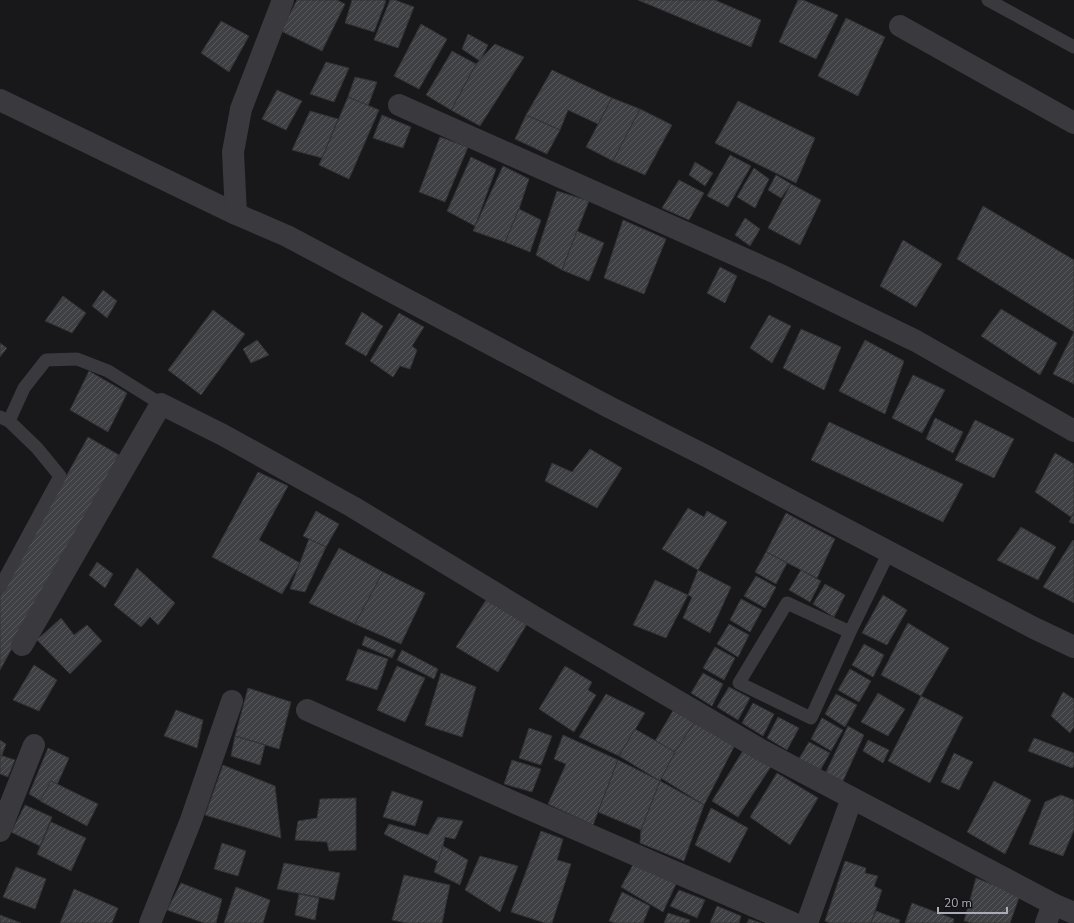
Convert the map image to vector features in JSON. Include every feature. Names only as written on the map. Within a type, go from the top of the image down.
[{"type":"street","points":[[236,214],[233,152],[241,109],[283,0]]},
{"type":"street","points":[[900,26],[1074,123]]},
{"type":"street","points":[[0,100],[236,214],[287,236],[609,408],[708,456],[1034,628],[1074,647]]},
{"type":"street","points":[[399,105],[574,182],[790,280],[916,341],[1074,431]]},
{"type":"street","points":[[22,644],[161,404],[223,435],[346,503],[541,621],[741,738],[852,798],[1050,914],[1074,913]]},
{"type":"street","points":[[150,923],[191,820],[232,701]]},
{"type":"street","points":[[307,710],[511,801],[793,923]]},
{"type":"street","points":[[0,831],[34,745]]},
{"type":"street","points":[[807,923],[852,798]]},
{"type":"lane","points":[[988,0],[1074,47]]},
{"type":"lane","points":[[0,586],[60,476],[37,448],[4,419],[24,388],[46,360],[77,359],[108,371],[161,404]]},
{"type":"lane","points":[[850,632],[787,603],[740,682],[811,718],[850,632],[889,552]]},
{"type":"building","points":[[297,0],[337,0],[345,4],[322,51],[281,31]]},
{"type":"building","points":[[352,0],[386,1],[374,32],[345,23]]},
{"type":"building","points":[[390,0],[395,0],[414,7],[398,48],[374,40]]},
{"type":"building","points":[[638,0],[715,0],[761,20],[751,47]]},
{"type":"building","points":[[798,0],[803,0],[838,15],[816,59],[779,42]]},
{"type":"building","points":[[846,18],[885,37],[858,96],[818,76]]},
{"type":"building","points":[[221,21],[249,36],[229,72],[201,53]]},
{"type":"building","points":[[421,24],[447,39],[419,89],[394,76]]},
{"type":"building","points":[[468,34],[488,45],[480,61],[462,49]]},
{"type":"building","points":[[495,44],[524,57],[480,126],[451,110],[476,64]]},
{"type":"building","points":[[452,51],[476,64],[451,110],[426,95]]},
{"type":"building","points":[[326,62],[349,68],[334,102],[310,94]]},
{"type":"building","points":[[552,70],[612,98],[598,124],[568,110],[560,130],[526,115]]},
{"type":"building","points":[[355,77],[377,82],[368,106],[348,97]]},
{"type":"building","points":[[277,90],[302,101],[286,130],[262,119]]},
{"type":"building","points":[[348,97],[379,110],[349,179],[319,165]]},
{"type":"building","points":[[612,98],[640,109],[613,161],[586,147]]},
{"type":"building","points":[[738,101],[815,138],[796,183],[715,143]]},
{"type":"building","points":[[640,109],[672,125],[645,175],[613,161]]},
{"type":"building","points":[[310,111],[338,119],[322,158],[292,150]]},
{"type":"building","points":[[382,115],[411,127],[403,148],[373,138]]},
{"type":"building","points":[[526,115],[560,130],[547,154],[515,139]]},
{"type":"building","points":[[440,137],[468,147],[445,202],[419,192]]},
{"type":"building","points":[[730,155],[751,166],[728,207],[707,196]]},
{"type":"building","points":[[471,157],[496,169],[475,226],[447,211]]},
{"type":"building","points":[[695,162],[713,173],[705,186],[689,175]]},
{"type":"building","points":[[503,166],[529,179],[519,209],[505,242],[473,231]]},
{"type":"building","points":[[754,168],[769,179],[755,208],[737,197]]},
{"type":"building","points":[[776,175],[791,184],[781,198],[768,190]]},
{"type":"building","points":[[679,180],[704,193],[689,220],[662,208]]},
{"type":"building","points":[[791,184],[821,200],[800,245],[768,228]]},
{"type":"building","points":[[557,191],[589,201],[562,270],[536,255]]},
{"type":"building","points":[[983,206],[1074,260],[1074,332],[957,259]]},
{"type":"building","points":[[519,209],[541,220],[530,252],[505,242]]},
{"type":"building","points":[[745,218],[760,229],[750,246],[735,235]]},
{"type":"building","points":[[623,220],[666,239],[644,294],[604,278]]},
{"type":"building","points":[[577,231],[604,243],[589,281],[562,270]]},
{"type":"building","points":[[903,240],[942,264],[916,307],[880,286]]},
{"type":"building","points":[[720,267],[737,276],[725,303],[707,293]]},
{"type":"building","points":[[103,290],[117,301],[107,318],[92,306]]},
{"type":"building","points":[[63,296],[86,313],[72,333],[45,321]]},
{"type":"building","points":[[1001,309],[1057,343],[1040,375],[981,336]]},
{"type":"building","points":[[213,310],[245,334],[201,395],[168,370]]},
{"type":"building","points":[[362,312],[383,326],[366,356],[345,344]]},
{"type":"building","points":[[399,313],[424,327],[412,346],[417,350],[410,369],[400,366],[393,377],[370,361]]},
{"type":"building","points":[[769,315],[791,326],[772,363],[750,348]]},
{"type":"building","points":[[801,329],[841,347],[824,390],[783,368]]},
{"type":"building","points":[[1074,332],[1074,384],[1053,374]]},
{"type":"building","points":[[257,340],[269,355],[251,363],[243,349]]},
{"type":"building","points":[[865,340],[904,361],[885,414],[839,391]]},
{"type":"building","points":[[0,343],[7,348],[0,357]]},
{"type":"building","points":[[89,371],[127,393],[108,432],[70,410]]},
{"type":"building","points":[[913,375],[945,390],[922,433],[892,418]]},
{"type":"building","points":[[935,418],[963,432],[953,453],[926,439]]},
{"type":"building","points":[[975,420],[1014,439],[994,478],[955,460]]},
{"type":"building","points":[[829,422],[963,484],[943,522],[811,460]]},
{"type":"building","points":[[88,437],[119,455],[0,670],[0,595]]},
{"type":"building","points":[[590,449],[622,468],[597,508],[545,481],[552,463],[572,472]]},
{"type":"building","points":[[1055,453],[1074,464],[1074,513],[1071,517],[1035,492]]},
{"type":"building","points":[[258,472],[288,486],[259,540],[300,563],[282,594],[212,557]]},
{"type":"building","points":[[688,508],[704,517],[707,511],[727,522],[698,570],[662,549]]},
{"type":"building","points":[[316,511],[339,524],[326,547],[303,536]]},
{"type":"building","points":[[786,513],[835,539],[817,578],[766,552]]},
{"type":"building","points":[[1074,513],[1074,524],[1069,522]]},
{"type":"building","points":[[1021,527],[1056,547],[1038,580],[997,560]]},
{"type":"building","points":[[309,539],[326,547],[305,592],[290,589]]},
{"type":"building","points":[[1073,540],[1074,541],[1074,603],[1043,587]]},
{"type":"building","points":[[339,548],[383,572],[355,624],[309,603]]},
{"type":"building","points":[[766,552],[787,563],[776,584],[755,572]]},
{"type":"building","points":[[97,562],[113,574],[105,588],[89,575]]},
{"type":"building","points":[[137,568],[175,603],[158,625],[150,617],[141,627],[114,605]]},
{"type":"building","points":[[698,570],[731,587],[710,633],[683,618],[692,597],[688,595]]},
{"type":"building","points":[[801,570],[821,581],[810,602],[789,590]]},
{"type":"building","points":[[383,572],[425,593],[401,644],[355,624]]},
{"type":"building","points":[[756,576],[776,587],[765,608],[744,596]]},
{"type":"building","points":[[655,580],[688,595],[666,638],[633,625]]},
{"type":"building","points":[[825,584],[845,595],[834,617],[813,604]]},
{"type":"building","points":[[883,595],[907,610],[887,645],[862,633]]},
{"type":"building","points":[[741,599],[762,610],[750,632],[730,620]]},
{"type":"building","points":[[486,600],[527,624],[498,672],[456,647]]},
{"type":"building","points":[[61,618],[74,635],[87,625],[102,641],[70,674],[37,640]]},
{"type":"building","points":[[908,623],[949,648],[921,696],[881,675]]},
{"type":"building","points":[[729,624],[749,635],[738,657],[717,644]]},
{"type":"building","points":[[365,636],[396,650],[392,658],[362,645]]},
{"type":"building","points":[[864,644],[884,655],[873,677],[852,665]]},
{"type":"building","points":[[715,647],[735,658],[724,680],[703,668]]},
{"type":"building","points":[[358,649],[388,659],[377,690],[346,680]]},
{"type":"building","points":[[402,650],[438,669],[434,679],[397,660]]},
{"type":"building","points":[[34,665],[57,680],[39,711],[13,700]]},
{"type":"building","points":[[397,666],[425,678],[405,722],[377,710]]},
{"type":"building","points":[[565,666],[592,682],[588,690],[596,695],[574,732],[539,709]]},
{"type":"building","points":[[850,669],[871,681],[859,702],[838,690]]},
{"type":"building","points":[[441,673],[476,687],[462,737],[425,725]]},
{"type":"building","points":[[703,673],[723,684],[712,706],[691,693]]},
{"type":"building","points":[[729,687],[750,698],[738,720],[717,707]]},
{"type":"building","points":[[248,688],[291,702],[279,749],[235,736]]},
{"type":"building","points":[[1063,692],[1074,699],[1074,727],[1070,733],[1051,716]]},
{"type":"building","points":[[878,693],[905,709],[888,736],[861,722]]},
{"type":"building","points":[[606,694],[645,713],[619,756],[579,737]]},
{"type":"building","points":[[836,694],[857,705],[845,727],[825,714]]},
{"type":"building","points":[[921,696],[963,717],[930,783],[888,761]]},
{"type":"building","points":[[753,703],[774,714],[763,736],[742,723]]},
{"type":"building","points":[[674,709],[694,723],[675,752],[655,741]]},
{"type":"building","points":[[176,710],[203,720],[197,748],[164,736]]},
{"type":"building","points":[[778,717],[799,728],[787,750],[767,738]]},
{"type":"building","points":[[822,718],[843,730],[831,751],[811,739]]},
{"type":"building","points":[[694,723],[735,745],[704,805],[661,778],[675,752]]},
{"type":"building","points":[[848,726],[864,735],[843,781],[825,774]]},
{"type":"building","points":[[529,728],[552,736],[541,765],[519,758]]},
{"type":"building","points":[[635,729],[675,752],[660,781],[619,756]]},
{"type":"building","points":[[563,735],[618,760],[593,825],[548,804],[566,764],[554,759]]},
{"type":"building","points":[[235,736],[265,745],[260,765],[231,756]]},
{"type":"building","points":[[1034,738],[1074,753],[1074,766],[1072,768],[1028,751]]},
{"type":"building","points":[[0,740],[6,744],[2,755],[0,755]]},
{"type":"building","points":[[868,740],[889,750],[883,763],[863,751]]},
{"type":"building","points":[[809,742],[830,753],[818,774],[797,762]]},
{"type":"building","points":[[48,748],[69,758],[48,805],[29,794]]},
{"type":"building","points":[[744,749],[772,765],[738,817],[712,801]]},
{"type":"building","points":[[954,753],[973,762],[959,790],[941,782]]},
{"type":"building","points":[[0,755],[15,760],[8,777],[0,774]]},
{"type":"building","points":[[512,760],[541,769],[532,792],[504,784]]},
{"type":"building","points":[[618,760],[660,781],[641,830],[598,812]]},
{"type":"building","points":[[223,765],[275,786],[281,838],[205,815]]},
{"type":"building","points":[[777,773],[818,798],[790,845],[750,817]]},
{"type":"building","points":[[51,781],[98,804],[87,826],[40,801]]},
{"type":"building","points":[[660,781],[704,805],[684,861],[640,843],[641,830]]},
{"type":"building","points":[[994,781],[1031,800],[1005,854],[967,832]]},
{"type":"building","points":[[392,791],[423,801],[415,826],[383,817]]},
{"type":"building","points":[[1061,795],[1074,800],[1074,830],[1063,856],[1029,844],[1045,802]]},
{"type":"building","points":[[356,798],[356,850],[329,851],[327,842],[295,840],[298,821],[317,818],[320,799]]},
{"type":"building","points":[[25,805],[52,817],[40,846],[11,832]]},
{"type":"building","points":[[711,808],[748,828],[730,863],[695,845]]},
{"type":"building","points":[[438,817],[463,821],[455,839],[445,837],[439,862],[384,834],[389,824],[428,835]]},
{"type":"building","points":[[51,822],[86,838],[71,871],[37,854]]},
{"type":"building","points":[[541,831],[563,839],[557,860],[571,864],[552,923],[545,923],[511,912]]},
{"type":"building","points":[[222,843],[246,851],[238,876],[214,869]]},
{"type":"building","points":[[443,846],[468,860],[460,885],[434,872]]},
{"type":"building","points":[[480,856],[518,866],[500,912],[465,890]]},
{"type":"building","points":[[845,861],[866,868],[865,873],[878,876],[874,886],[882,890],[871,923],[830,923],[825,921]]},
{"type":"building","points":[[284,863],[340,873],[334,900],[277,889]]},
{"type":"building","points":[[634,863],[676,884],[663,912],[621,887]]},
{"type":"building","points":[[16,867],[46,879],[35,909],[3,897]]},
{"type":"building","points":[[404,875],[450,885],[442,923],[407,923],[392,920]]},
{"type":"building","points":[[976,878],[1020,895],[1010,923],[972,923],[964,921]]},
{"type":"building","points":[[181,883],[222,899],[216,923],[204,923],[167,910]]},
{"type":"building","points":[[236,887],[270,900],[263,923],[224,923]]},
{"type":"building","points":[[74,889],[118,908],[112,923],[60,923]]},
{"type":"building","points":[[679,890],[705,900],[697,918],[670,906]]},
{"type":"building","points":[[622,892],[650,906],[643,923],[615,923],[609,921]]},
{"type":"building","points":[[299,894],[319,898],[315,920],[295,915]]},
{"type":"building","points":[[912,903],[954,919],[953,923],[905,923]]},
{"type":"building","points":[[717,906],[741,916],[739,923],[710,923]]},
{"type":"building","points":[[876,911],[900,920],[899,923],[871,923]]},
{"type":"building","points":[[668,913],[690,920],[689,923],[664,923]]},
{"type":"building","points":[[0,915],[21,923],[0,923]]},
{"type":"building","points":[[749,919],[761,923],[747,923]]}]
